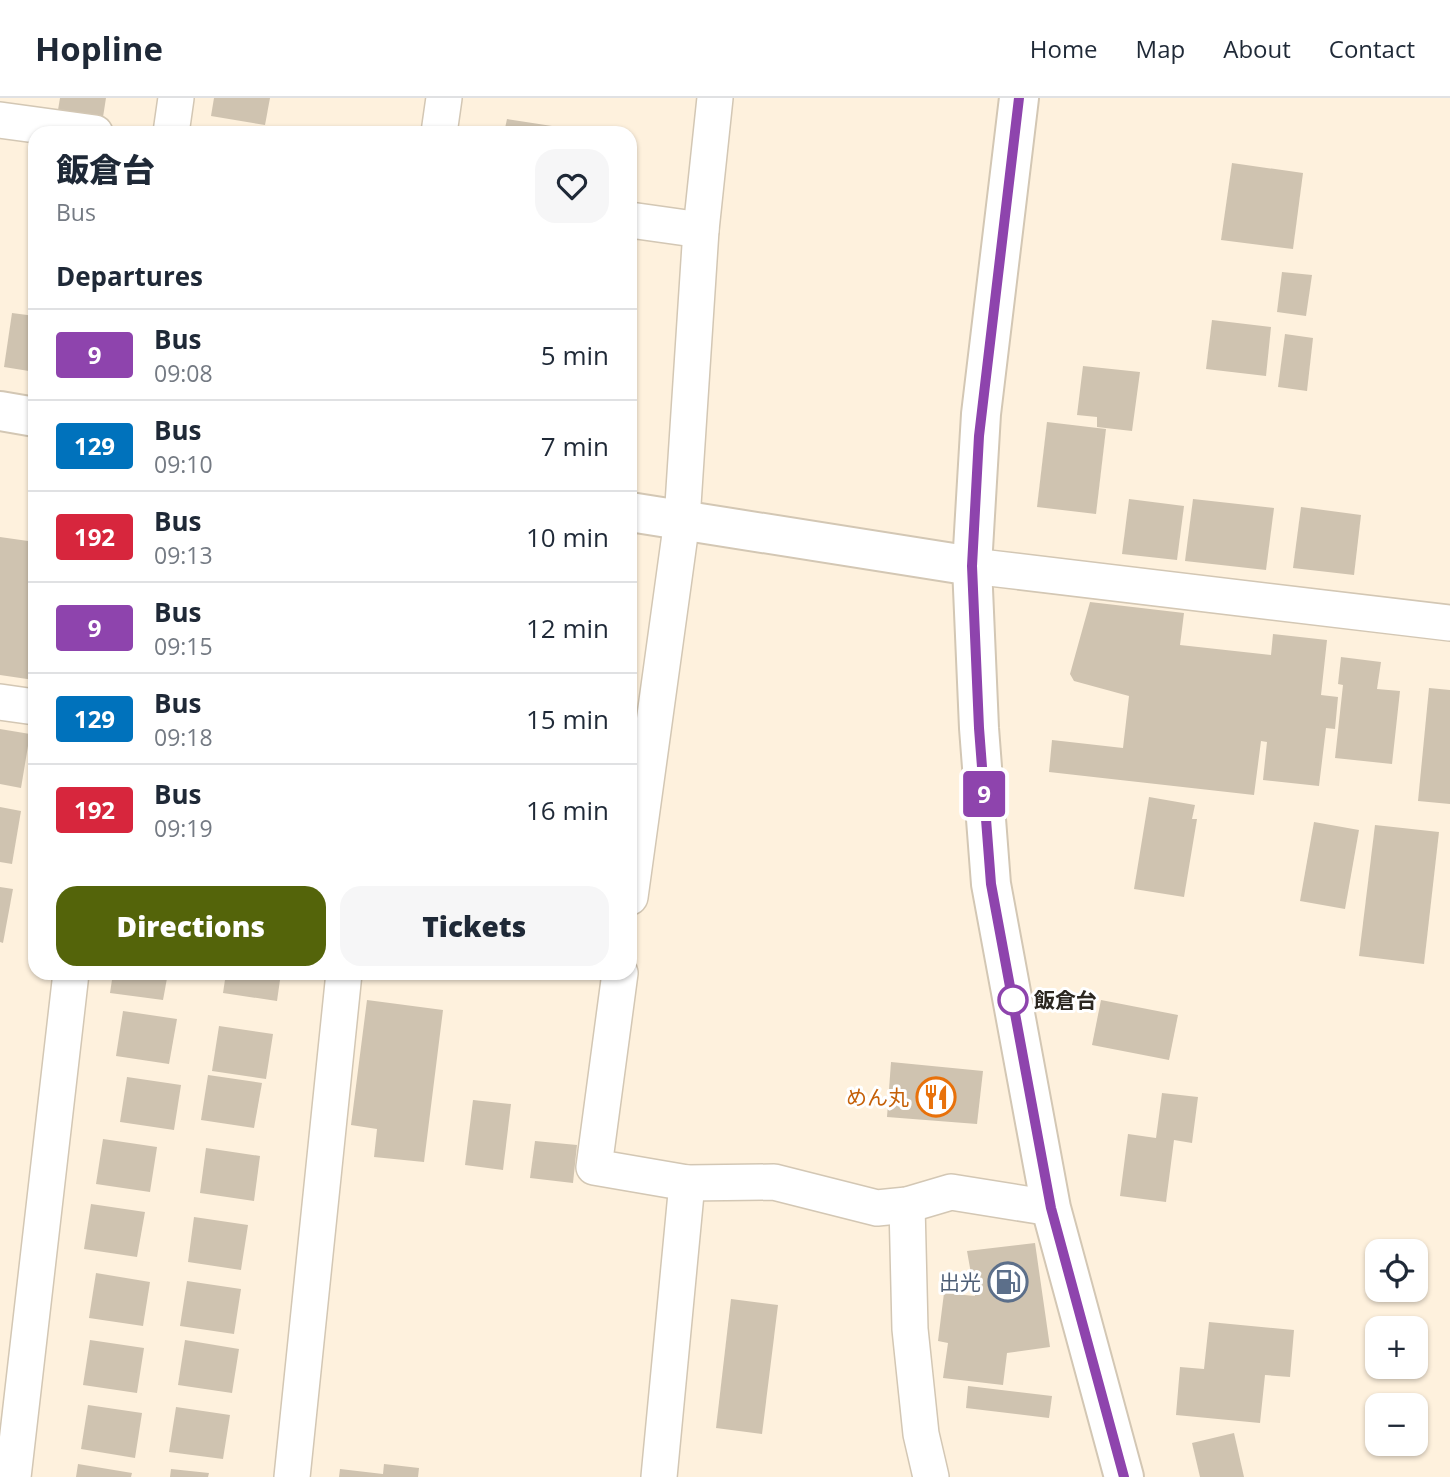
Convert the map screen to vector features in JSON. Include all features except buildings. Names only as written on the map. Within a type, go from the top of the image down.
[{"type":"main road","points":[[1019,98],[981,414],[972,566],[991,884],[1051,1208],[1124,1477]]},
{"type":"main road","points":[[0,411],[28,416]]},
{"type":"main road","points":[[637,513],[972,566]]},
{"type":"street","points":[[172,126],[176,98]]},
{"type":"street","points":[[440,126],[444,98]]},
{"type":"street","points":[[637,796],[682,520],[701,230],[715,98]]},
{"type":"street","points":[[0,120],[44,126]]},
{"type":"street","points":[[637,221],[701,230]]},
{"type":"street","points":[[972,566],[1450,623]]},
{"type":"street","points":[[0,702],[28,706]]},
{"type":"street","points":[[13,1477],[12,1379],[70,980]]},
{"type":"street","points":[[292,1477],[343,980]]},
{"type":"street","points":[[619,980],[594,1167],[687,1182],[775,1182],[877,1208],[907,1205],[951,1192],[1051,1208]]},
{"type":"street","points":[[659,1477],[687,1182]]},
{"type":"street","points":[[907,1205],[910,1329],[921,1434],[931,1477]]},
{"type":"bus line","name":"9","points":[[1019,98],[979,436],[972,566],[979,728],[991,884],[1051,1208],[1124,1477]]},
{"type":"place","name":"飯倉台","points":[[1013,1000]]},
{"type":"place","name":"めん丸","points":[[936,1097]]},
{"type":"place","name":"出光","points":[[1008,1282]]}]
